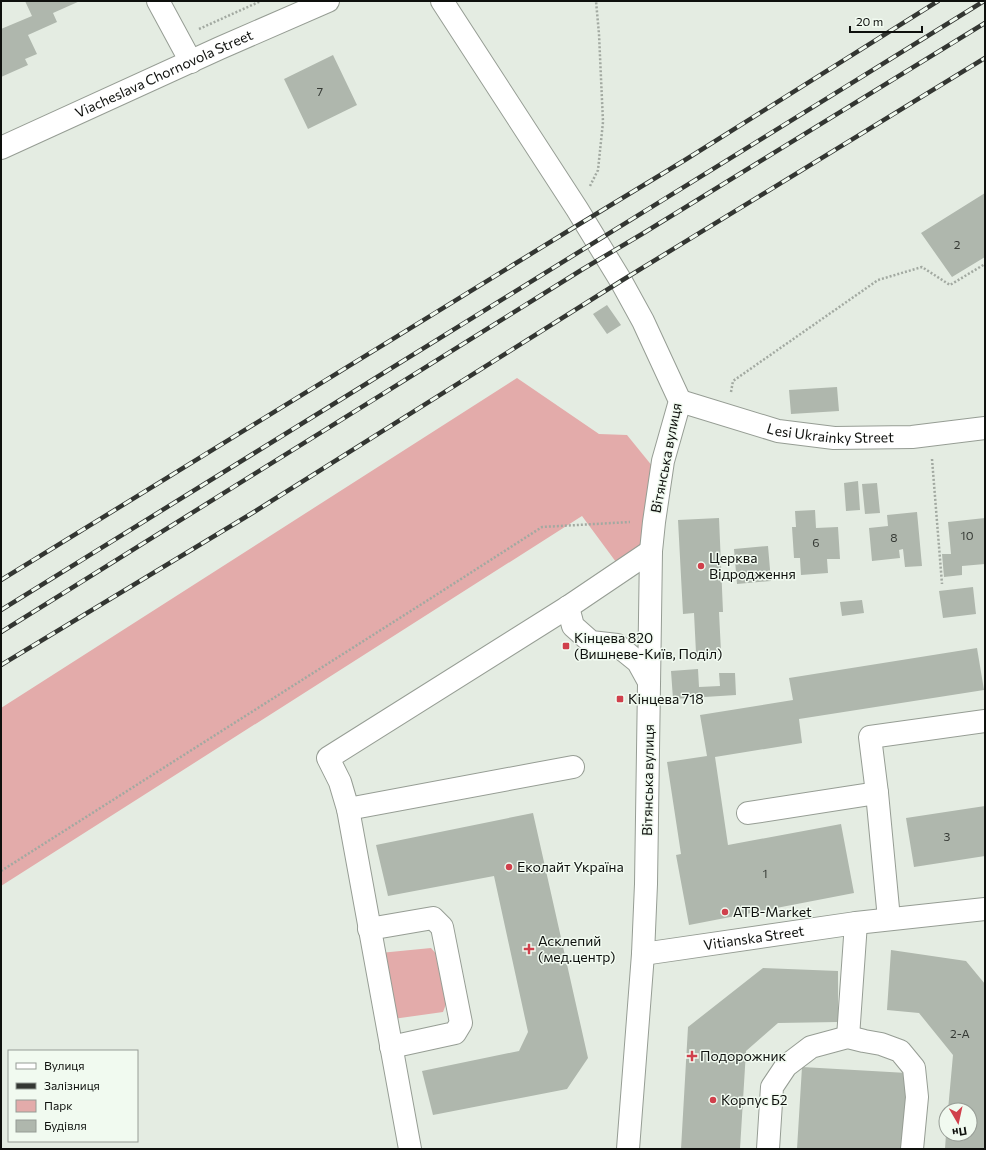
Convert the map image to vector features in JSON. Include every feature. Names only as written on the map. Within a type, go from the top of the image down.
[{"type":"street","points":[[158,1],[191,62]]},
{"type":"street","name":"Viacheslava Chornovola Street","points":[[1,148],[328,1]]},
{"type":"street","name":"Вітянська вулиця","points":[[442,1],[573,204],[634,305],[643,321],[680,401],[663,461],[651,551],[646,876],[643,954],[628,1149]]},
{"type":"street","name":"Lesi Ukrainky Street","points":[[680,401],[778,431],[834,438],[912,437],[985,428]]},
{"type":"street","points":[[410,1149],[348,809],[340,782],[328,758],[568,607],[651,551]]},
{"type":"street","points":[[568,607],[573,626],[591,642],[617,645],[638,662],[649,682]]},
{"type":"street","points":[[889,919],[870,737],[985,721]]},
{"type":"street","points":[[348,809],[574,767]]},
{"type":"street","points":[[748,813],[877,793]]},
{"type":"street","name":"Vitianska Street","points":[[643,954],[856,923],[985,909]]},
{"type":"street","points":[[369,929],[433,918],[442,927],[461,1022],[455,1033],[391,1047]]},
{"type":"street","points":[[848,1037],[856,923]]},
{"type":"street","points":[[768,1149],[772,1087],[786,1066],[811,1047],[848,1037],[881,1044],[900,1051],[914,1068],[916,1097],[912,1149]]},
{"type":"path","points":[[178,38],[261,1]]},
{"type":"path","points":[[573,204],[588,191],[598,170],[602,122],[599,34],[596,1]]},
{"type":"path","points":[[728,415],[733,381],[878,280],[922,268],[950,285],[985,264]]},
{"type":"path","points":[[931,452],[942,584]]},
{"type":"path","points":[[1,871],[430,600],[542,527],[615,522],[654,522]]},
{"type":"green space","points":[[517,378],[599,434],[627,435],[653,467],[645,548],[616,562],[582,516],[1,886],[1,708]]},
{"type":"green space","points":[[431,948],[439,957],[448,999],[443,1012],[393,1019],[380,953]]},
{"type":"building","points":[[25,1],[80,1],[53,13],[57,22],[28,35],[37,54],[25,59],[28,65],[1,77],[1,29],[32,16]]},
{"type":"building","points":[[333,55],[357,105],[308,129],[284,79]]},
{"type":"building","points":[[985,193],[985,257],[952,277],[921,233]]},
{"type":"building","points":[[607,305],[621,325],[607,334],[593,314]]},
{"type":"building","points":[[837,387],[839,411],[791,414],[789,390]]},
{"type":"building","points":[[858,481],[860,510],[846,511],[844,483]]},
{"type":"building","points":[[877,483],[880,513],[865,514],[862,484]]},
{"type":"building","points":[[815,510],[816,528],[838,527],[840,559],[827,559],[828,573],[801,575],[800,558],[794,558],[792,527],[796,527],[795,511]]},
{"type":"building","points":[[917,512],[922,566],[905,567],[903,549],[899,550],[900,558],[872,561],[869,528],[888,526],[887,515]]},
{"type":"building","name":"Церква Відродження","points":[[719,518],[723,612],[719,612],[721,652],[696,653],[694,613],[683,614],[678,520]]},
{"type":"building","points":[[985,518],[985,564],[962,566],[962,575],[944,577],[942,554],[951,554],[948,522]]},
{"type":"building","points":[[768,546],[771,581],[737,584],[734,549]]},
{"type":"building","points":[[973,587],[976,614],[943,618],[939,591]]},
{"type":"building","points":[[862,600],[864,613],[842,616],[840,602]]},
{"type":"building","points":[[977,648],[984,690],[799,719],[802,743],[715,757],[728,845],[841,824],[854,893],[689,925],[676,855],[681,854],[667,762],[707,756],[700,715],[793,700],[789,678]]},
{"type":"building","points":[[698,669],[699,687],[720,686],[719,673],[735,673],[736,695],[673,699],[671,671]]},
{"type":"building","points":[[985,806],[985,856],[914,867],[906,818]]},
{"type":"building","points":[[533,813],[588,1058],[567,1089],[433,1115],[422,1071],[519,1051],[528,1032],[494,876],[388,896],[376,845]]},
{"type":"building","points":[[891,950],[966,961],[985,984],[985,1149],[945,1149],[945,1142],[978,1142],[978,1102],[949,1102],[953,1055],[919,1013],[887,1010]]},
{"type":"building","name":"Корпус Б2","points":[[763,968],[838,971],[838,1022],[778,1023],[746,1051],[740,1149],[681,1149],[688,1027]]},
{"type":"building","points":[[802,1067],[907,1073],[902,1149],[797,1149]]},
{"type":"railway","points":[[1,580],[685,160],[938,1]]},
{"type":"railway","points":[[1,610],[984,1]]},
{"type":"railway","points":[[1,632],[583,269],[985,23]]},
{"type":"railway","points":[[1,665],[254,512],[621,281],[985,58]]},
{"type":"place","name":"Церква Відродження","points":[[701,566]]},
{"type":"place","name":"Кінцева 820 (Вишневе-Київ, Поділ)","points":[[566,646]]},
{"type":"place","name":"Кінцева 718","points":[[620,699]]},
{"type":"place","name":"Еколайт Україна","points":[[509,867]]},
{"type":"place","name":"ATB-Market","points":[[725,912]]},
{"type":"place","name":"Асклепий (мед.центр)","points":[[529,949]]},
{"type":"place","name":"Подорожник","points":[[692,1056]]},
{"type":"place","name":"Корпус Б2","points":[[713,1100]]}]
